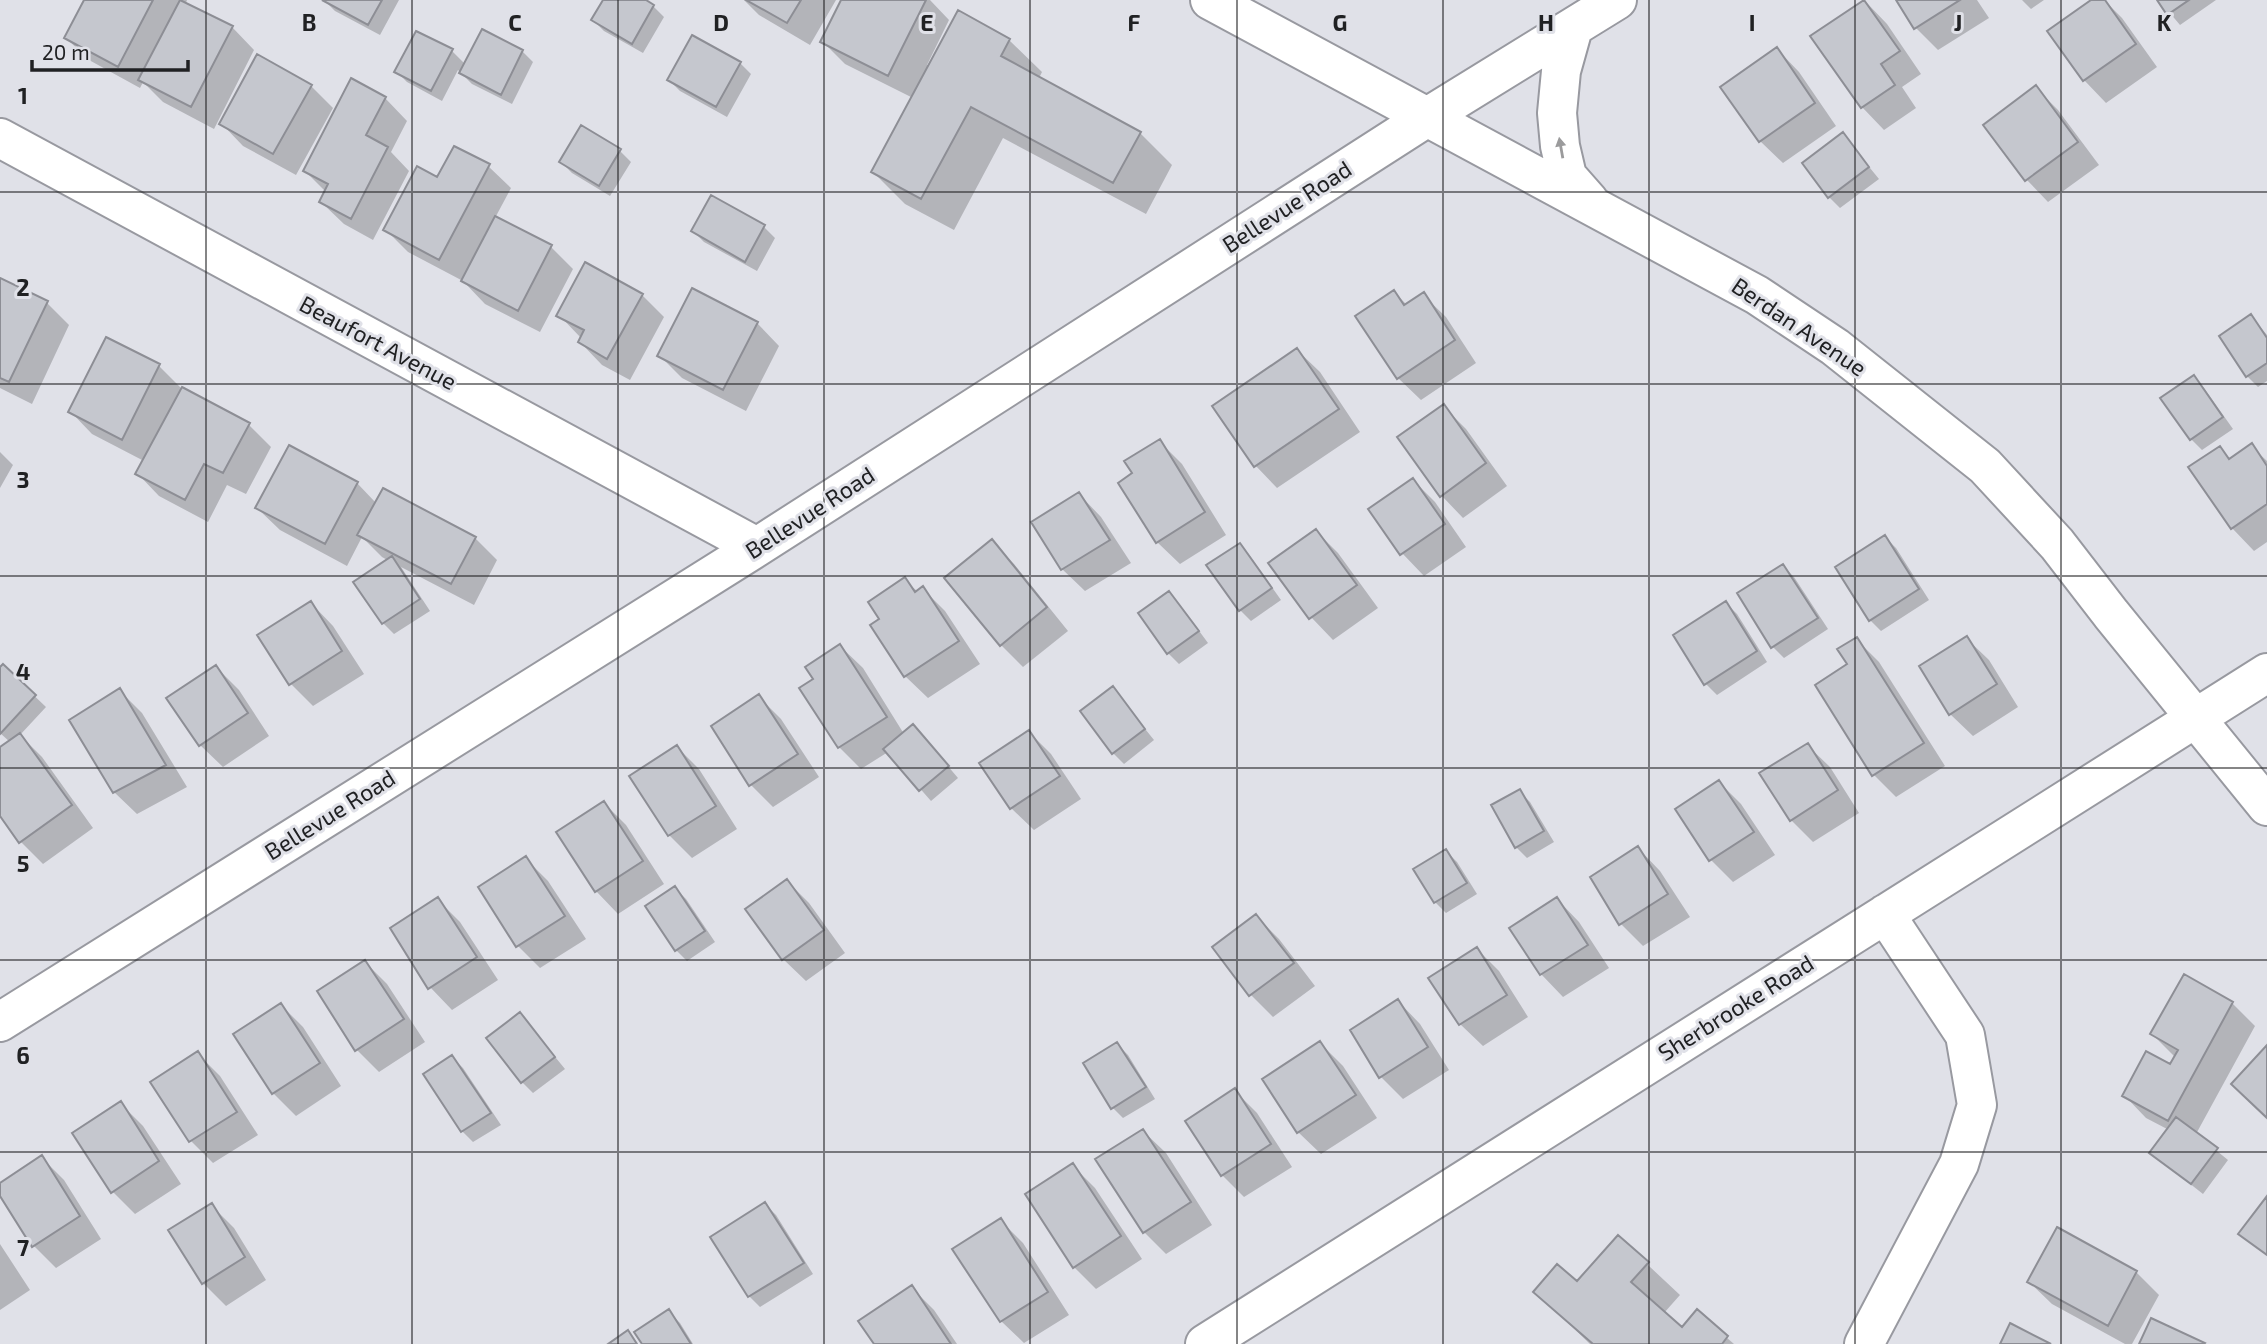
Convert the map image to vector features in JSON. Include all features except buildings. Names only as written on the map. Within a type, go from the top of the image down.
[{"type":"street","name":"Berdan Avenue","points":[[1210,0],[1757,295],[1835,347],[1985,466],[2057,544],[2110,614],[2267,806]]},
{"type":"street","name":"Bellevue Road","points":[[0,1022],[757,547],[1429,117],[1617,0]]},
{"type":"street","points":[[1573,28],[1561,71],[1557,113],[1560,146],[1567,176],[1593,206]]},
{"type":"street","name":"Beaufort Avenue","points":[[0,138],[757,547]]},
{"type":"street","name":"Sherbrooke Road","points":[[1205,1344],[2267,673]]},
{"type":"street","points":[[1864,1344],[1959,1164],[1977,1105],[1965,1035],[1885,914]]}]
